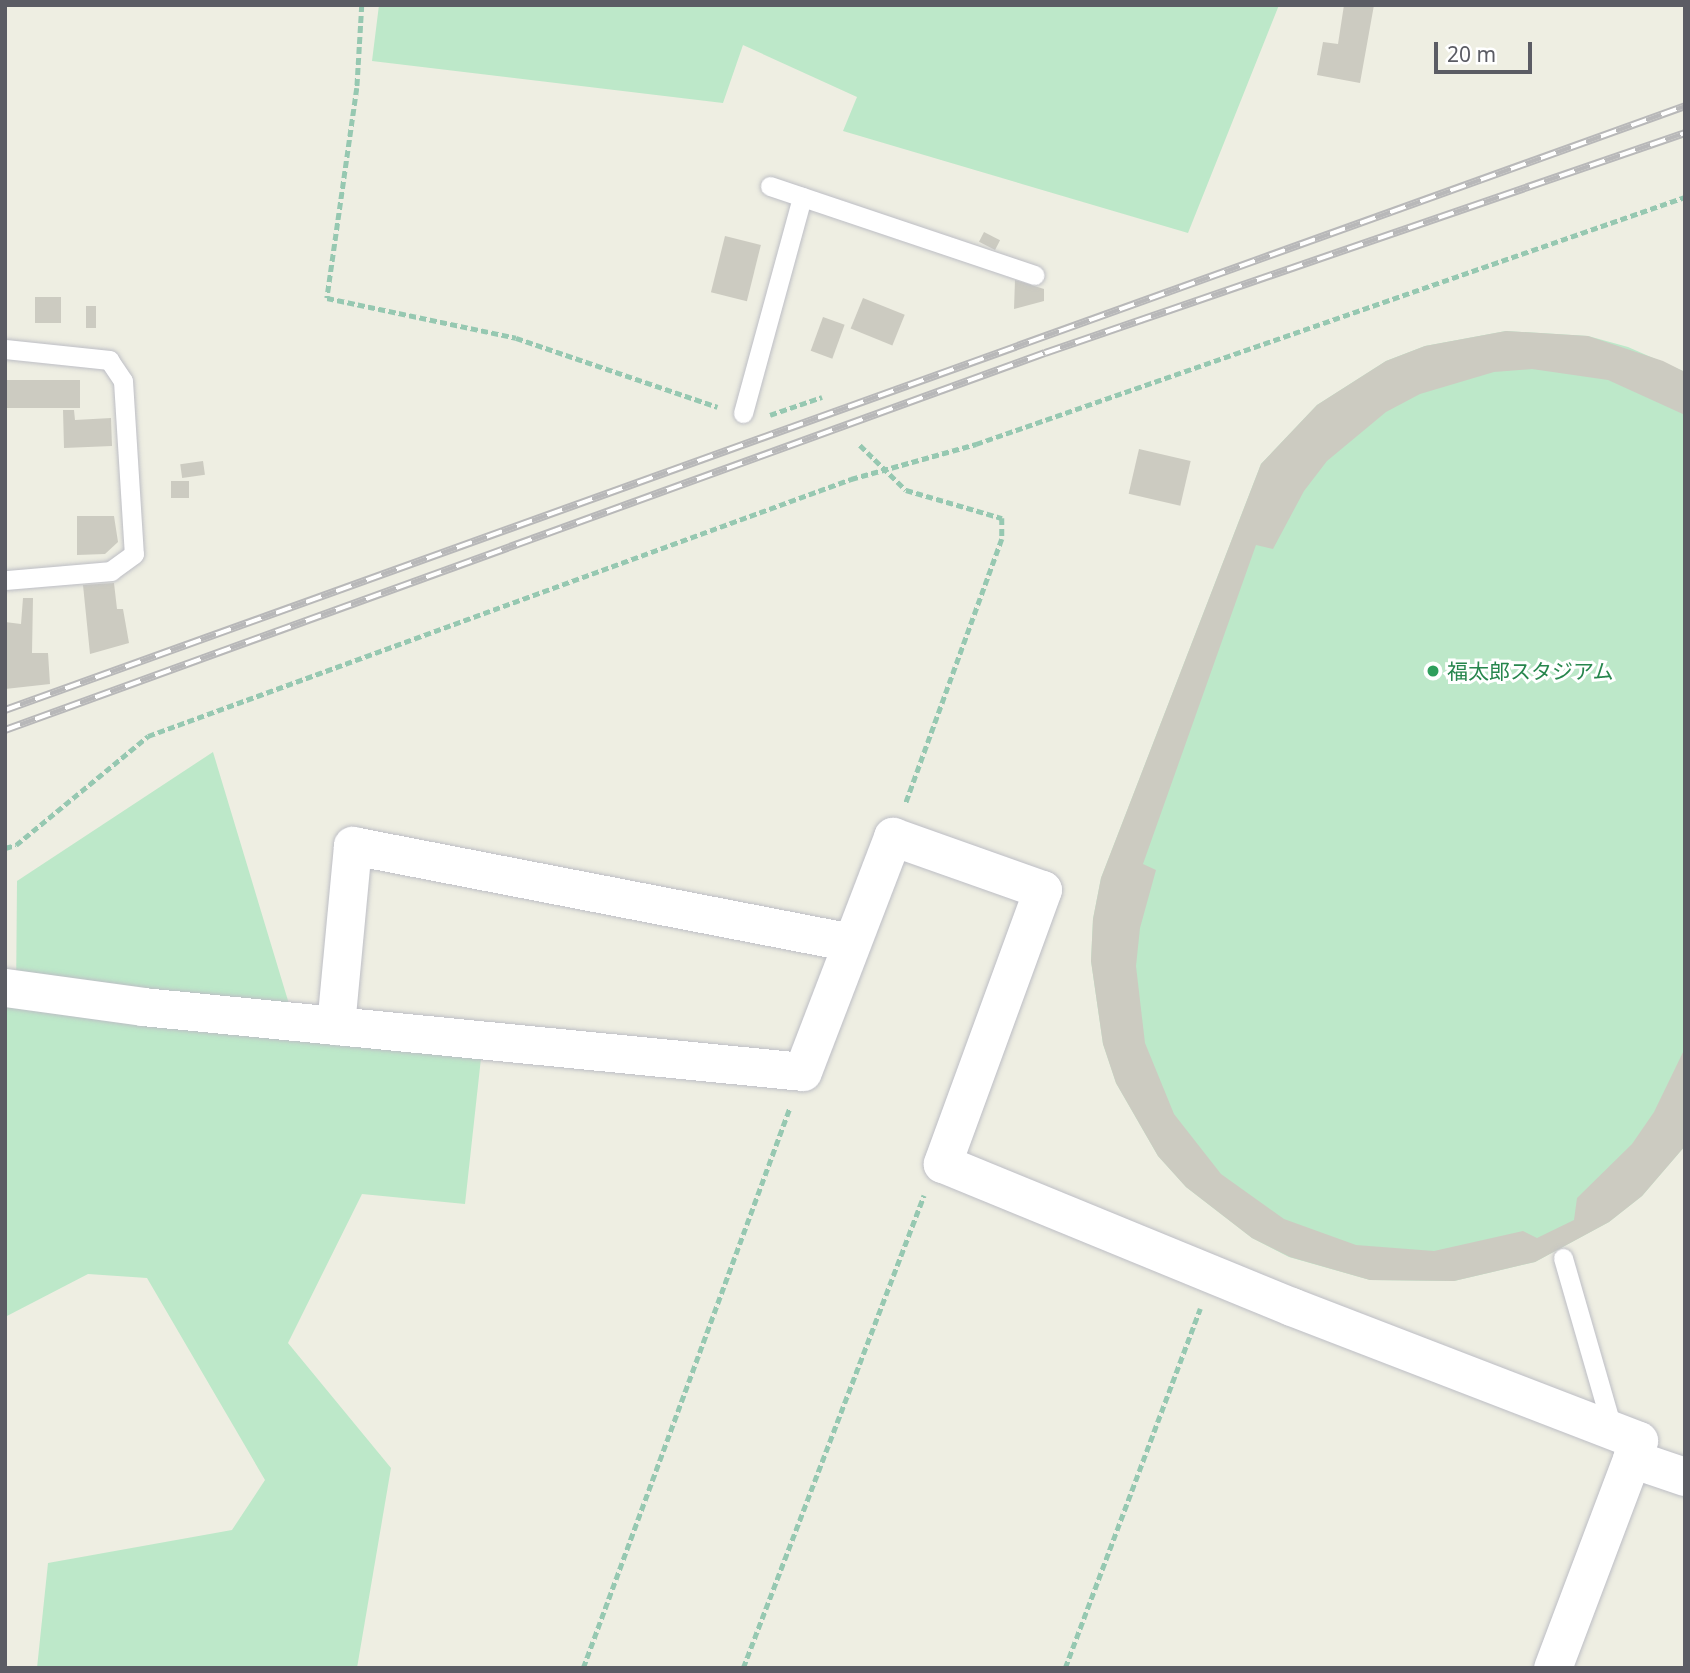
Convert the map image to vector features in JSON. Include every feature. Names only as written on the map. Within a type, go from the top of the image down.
[{"type":"street","points":[[5,988],[336,1027],[803,1072],[893,836],[1043,890],[943,1164],[1622,1445],[1685,1477]]},
{"type":"street","points":[[336,1027],[353,846],[852,943]]},
{"type":"street","points":[[1553,1668],[1622,1445]]},
{"type":"lane","points":[[771,186],[1034,275]]},
{"type":"lane","points":[[743,413],[802,197]]},
{"type":"lane","points":[[5,349],[109,360],[123,381],[134,554],[111,571],[5,580]]},
{"type":"lane","points":[[1563,1258],[1622,1445]]},
{"type":"path","points":[[362,5],[357,88],[327,298],[516,338],[763,418],[822,397]]},
{"type":"path","points":[[5,848],[16,845],[148,736],[883,469],[976,444],[1685,197]]},
{"type":"path","points":[[860,445],[906,490],[1002,517],[1002,539],[893,836]]},
{"type":"path","points":[[583,1668],[803,1072]]},
{"type":"path","points":[[743,1668],[933,1172],[943,1164]]},
{"type":"path","points":[[1065,1668],[1212,1274]]},
{"type":"green space","points":[[379,5],[1279,5],[1188,233],[843,131],[857,97],[743,45],[723,103],[372,61]]},
{"type":"green space","name":"福太郎スタジアム","points":[[1506,331],[1588,336],[1628,347],[1685,372],[1685,1146],[1642,1196],[1609,1222],[1535,1262],[1454,1281],[1370,1280],[1289,1257],[1252,1238],[1186,1187],[1158,1156],[1116,1083],[1103,1044],[1091,961],[1093,919],[1101,878],[1261,464],[1317,405],[1386,361],[1425,346]]},
{"type":"green space","points":[[213,752],[289,1004],[482,1049],[465,1204],[362,1194],[288,1343],[391,1468],[357,1668],[37,1668],[48,1563],[232,1530],[265,1480],[147,1278],[88,1274],[5,1317],[5,997],[16,998],[17,881]]},
{"type":"building","points":[[1344,5],[1374,5],[1360,83],[1317,75],[1323,42],[1338,44]]},
{"type":"building","points":[[984,232],[1000,240],[995,250],[979,242]]},
{"type":"building","points":[[725,236],[761,245],[747,301],[711,292]]},
{"type":"building","points":[[1015,280],[1044,289],[1044,301],[1014,309]]},
{"type":"building","points":[[35,297],[61,297],[61,323],[35,323]]},
{"type":"building","points":[[863,298],[905,315],[892,345],[851,329]]},
{"type":"building","points":[[86,306],[96,306],[96,328],[86,328]]},
{"type":"building","points":[[823,317],[845,325],[832,359],[811,351]]},
{"type":"building","points":[[1506,331],[1588,336],[1663,361],[1685,372],[1685,415],[1608,380],[1532,369],[1494,372],[1420,394],[1386,412],[1327,461],[1304,491],[1273,549],[1256,545],[1143,864],[1156,870],[1140,928],[1136,966],[1145,1043],[1174,1114],[1221,1174],[1284,1219],[1356,1245],[1434,1251],[1523,1231],[1537,1238],[1574,1220],[1577,1198],[1632,1144],[1654,1112],[1685,1048],[1685,1146],[1642,1196],[1609,1222],[1535,1262],[1454,1281],[1370,1280],[1290,1257],[1252,1238],[1186,1187],[1158,1156],[1116,1083],[1103,1044],[1091,961],[1093,919],[1101,878],[1261,464],[1317,405],[1386,361],[1425,346]]},
{"type":"building","points":[[7,380],[80,380],[80,408],[7,408]]},
{"type":"building","points":[[63,410],[74,410],[75,420],[111,418],[112,446],[64,448]]},
{"type":"building","points":[[1139,449],[1191,461],[1180,506],[1129,494]]},
{"type":"building","points":[[203,461],[205,475],[182,478],[180,464]]},
{"type":"building","points":[[171,481],[189,481],[189,498],[171,498]]},
{"type":"building","points":[[77,516],[114,516],[118,542],[105,554],[77,555]]},
{"type":"building","points":[[114,583],[117,609],[123,609],[129,643],[90,654],[83,585]]},
{"type":"building","points":[[23,598],[33,598],[32,653],[48,653],[50,684],[5,689],[5,622],[21,624]]},
{"type":"railway","points":[[5,710],[1685,106]]},
{"type":"railway","points":[[5,730],[1045,353],[1685,133]]},
{"type":"place","name":"福太郎スタジアム","points":[[1433,671]]}]
